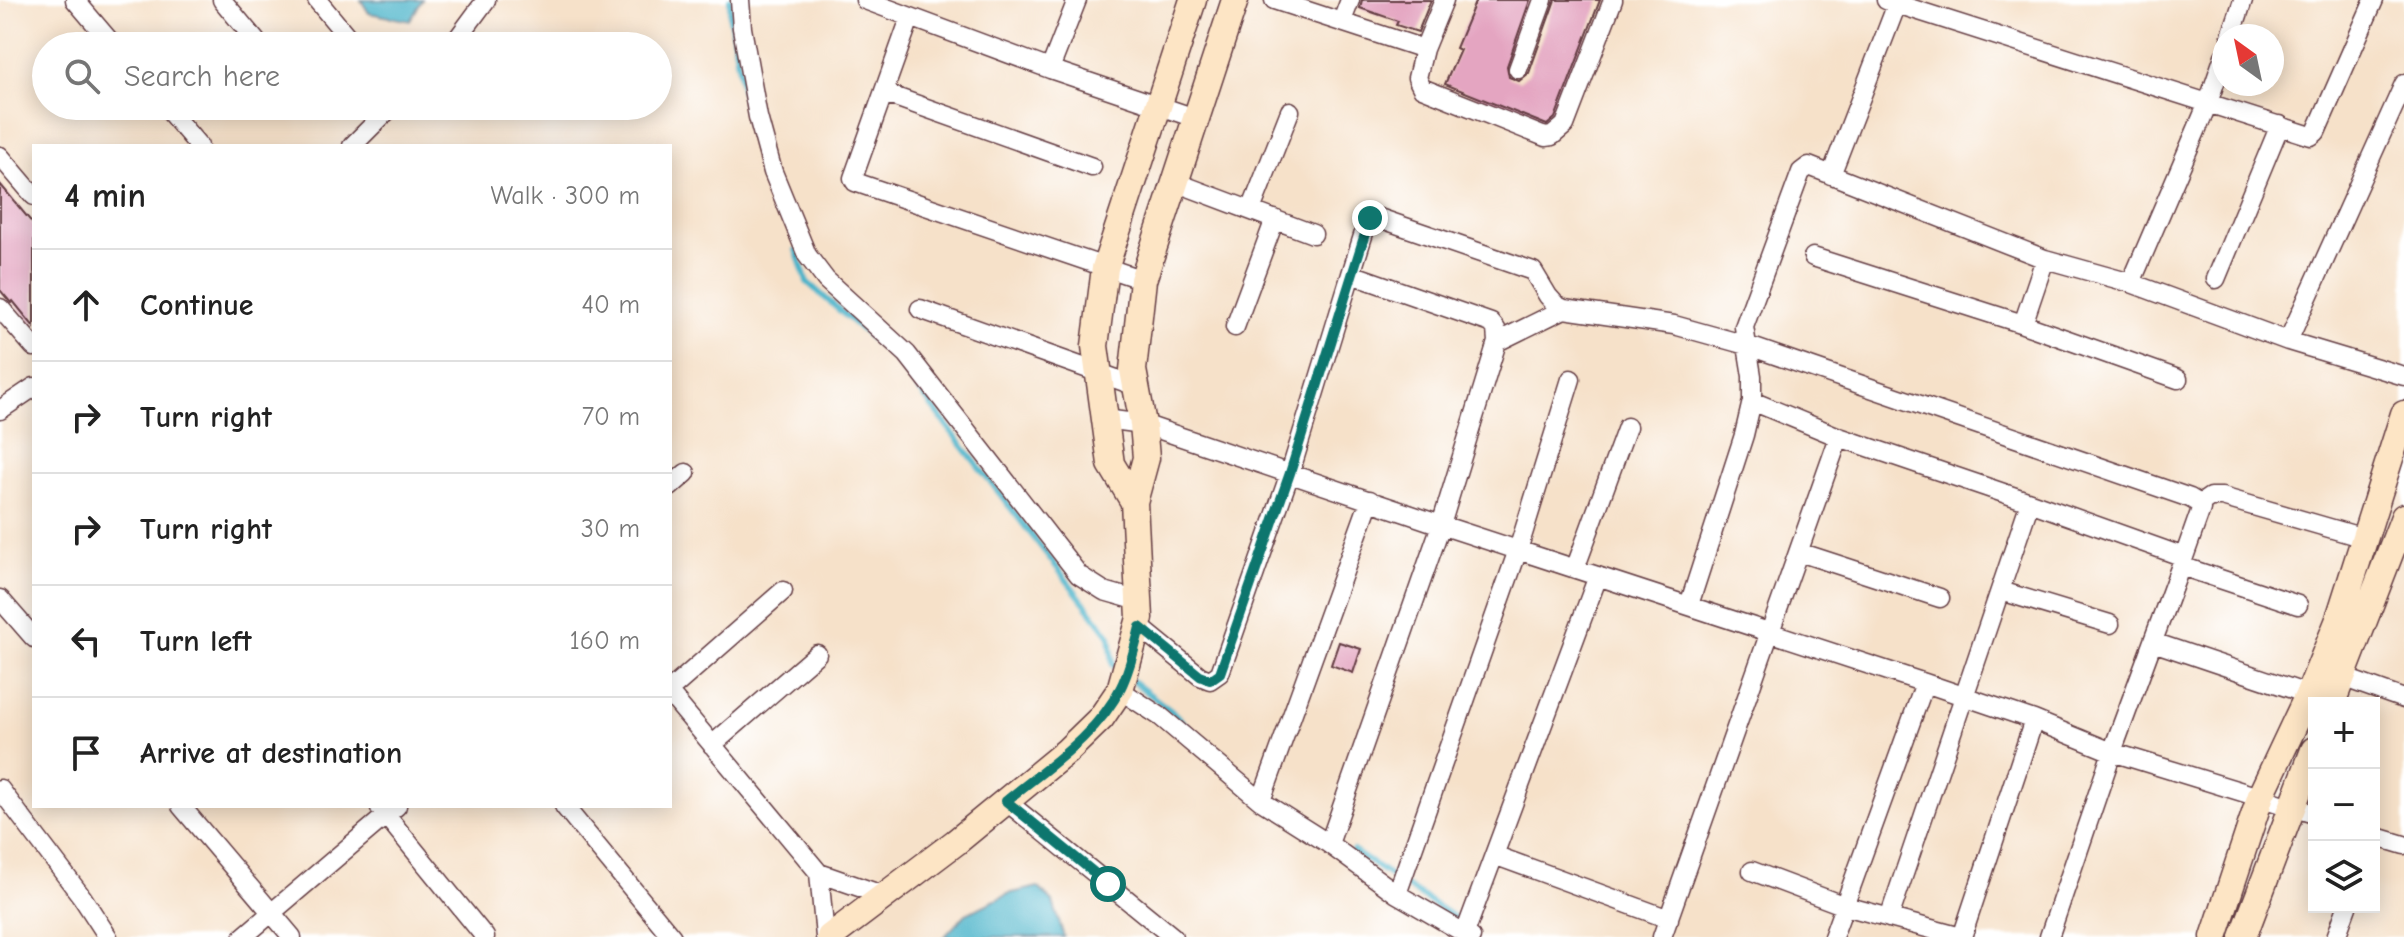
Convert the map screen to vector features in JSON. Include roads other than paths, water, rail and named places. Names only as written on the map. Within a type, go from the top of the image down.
[{"type":"street","points":[[75,0],[102,32]]},
{"type":"street","points":[[222,0],[249,32]]},
{"type":"street","points":[[317,0],[343,32]]},
{"type":"street","points":[[462,32],[486,0]]},
{"type":"street","points":[[740,0],[758,117],[773,172],[807,255],[826,280],[907,354],[1079,575],[1104,591],[1200,676],[1210,680],[1220,673],[1290,473],[1368,220],[1379,218],[1533,271],[1548,296],[1564,309],[1674,325],[1746,345],[2200,504]]},
{"type":"street","points":[[865,0],[1050,69],[1195,118]]},
{"type":"street","points":[[1050,69],[1077,0]]},
{"type":"street","points":[[1134,502],[1111,464],[1095,346],[1105,268],[1193,0]]},
{"type":"street","points":[[819,873],[827,937],[885,896],[1067,751],[1101,718],[1122,685],[1139,620],[1134,502],[1146,458],[1133,370],[1143,280],[1235,0]]},
{"type":"street","points":[[1274,0],[1424,49]]},
{"type":"street","points":[[1342,21],[1350,0]]},
{"type":"street","points":[[1444,0],[1424,49],[1417,78],[1422,88],[1545,137],[1552,136],[1565,125],[1613,0]]},
{"type":"street","points":[[1518,69],[1543,0]]},
{"type":"street","points":[[2235,24],[2243,0]]},
{"type":"street","points":[[1831,175],[1894,1],[2311,136],[2316,132],[2374,0]]},
{"type":"street","points":[[910,18],[853,178],[859,185],[1143,280]]},
{"type":"street","points":[[2288,341],[2404,84]]},
{"type":"street","points":[[2131,283],[2212,91]]},
{"type":"street","points":[[884,93],[1092,167]]},
{"type":"street","points":[[1251,210],[1290,111]]},
{"type":"street","points":[[177,120],[197,144]]},
{"type":"street","points":[[354,144],[378,120]]},
{"type":"street","points":[[2216,279],[2280,125]]},
{"type":"street","points":[[0,156],[32,194]]},
{"type":"street","points":[[1689,605],[1752,401],[1752,376],[1744,327],[1801,172],[1809,166],[2045,259],[2131,283],[2288,341],[2404,376]]},
{"type":"street","points":[[1175,182],[1313,234]]},
{"type":"street","points":[[1235,327],[1275,219]]},
{"type":"street","points":[[1813,257],[2023,324],[2178,379]]},
{"type":"street","points":[[2023,324],[2045,259]]},
{"type":"street","points":[[1329,844],[1441,525],[1497,342],[1496,329],[1482,318],[1351,274]]},
{"type":"street","points":[[0,308],[32,345]]},
{"type":"street","points":[[920,309],[1136,386]]},
{"type":"street","points":[[1497,342],[1564,309]]},
{"type":"street","points":[[1397,894],[1518,550],[1571,379]]},
{"type":"street","points":[[0,410],[30,397]]},
{"type":"street","points":[[1752,401],[1839,437],[2030,502],[2298,605]]},
{"type":"street","points":[[2214,937],[2261,795],[2338,622],[2404,414]]},
{"type":"street","points":[[1105,419],[1143,424],[1925,683],[2034,720],[2112,752],[2303,810]]},
{"type":"street","points":[[1575,569],[1627,427]]},
{"type":"street","points":[[1662,937],[1839,437]]},
{"type":"street","points":[[672,485],[686,473]]},
{"type":"street","points":[[2200,504],[2210,497],[2222,497],[2364,538]]},
{"type":"street","points":[[1261,801],[1370,500]]},
{"type":"street","points":[[1889,918],[2030,502]]},
{"type":"street","points":[[2049,937],[2112,752],[2201,509],[2200,504]]},
{"type":"street","points":[[2334,697],[2404,519]]},
{"type":"street","points":[[1799,552],[1940,598]]},
{"type":"street","points":[[1122,685],[1261,801],[1329,844],[1397,894],[1468,935],[1494,855],[1598,576]]},
{"type":"street","points":[[672,690],[783,591]]},
{"type":"street","points":[[2001,591],[2110,624]]},
{"type":"street","points":[[0,599],[32,636]]},
{"type":"street","points":[[2153,642],[2307,694]]},
{"type":"street","points":[[712,745],[817,654]]},
{"type":"street","points":[[2342,677],[2404,699]]},
{"type":"street","points":[[1833,937],[1925,683]]},
{"type":"street","points":[[672,695],[819,873],[885,896]]},
{"type":"street","points":[[1752,871],[1845,906],[1962,937],[2034,720]]},
{"type":"street","points":[[2243,937],[2303,810],[2311,769]]},
{"type":"street","points":[[0,789],[82,897],[108,937]]},
{"type":"street","points":[[1006,801],[1173,937]]},
{"type":"street","points":[[183,808],[292,937]]},
{"type":"street","points":[[566,808],[672,937]]},
{"type":"street","points":[[243,937],[387,809],[485,937]]},
{"type":"street","points":[[2380,839],[2404,845]]},
{"type":"street","points":[[1494,855],[1669,919]]},
{"type":"street","points":[[2336,937],[2345,913]]},
{"type":"water","points":[[361,0],[422,0],[410,21],[369,13]]},
{"type":"water","points":[[1038,887],[1053,902],[1064,937],[944,937],[966,914],[1008,894]]},
{"type":"waterway","points":[[730,0],[730,18],[749,127],[759,154]]},
{"type":"waterway","points":[[796,250],[807,282],[896,360],[1110,636],[1113,665],[1118,669]]},
{"type":"waterway","points":[[1130,679],[1174,713],[1194,734]]},
{"type":"waterway","points":[[1353,851],[1455,918]]}]
